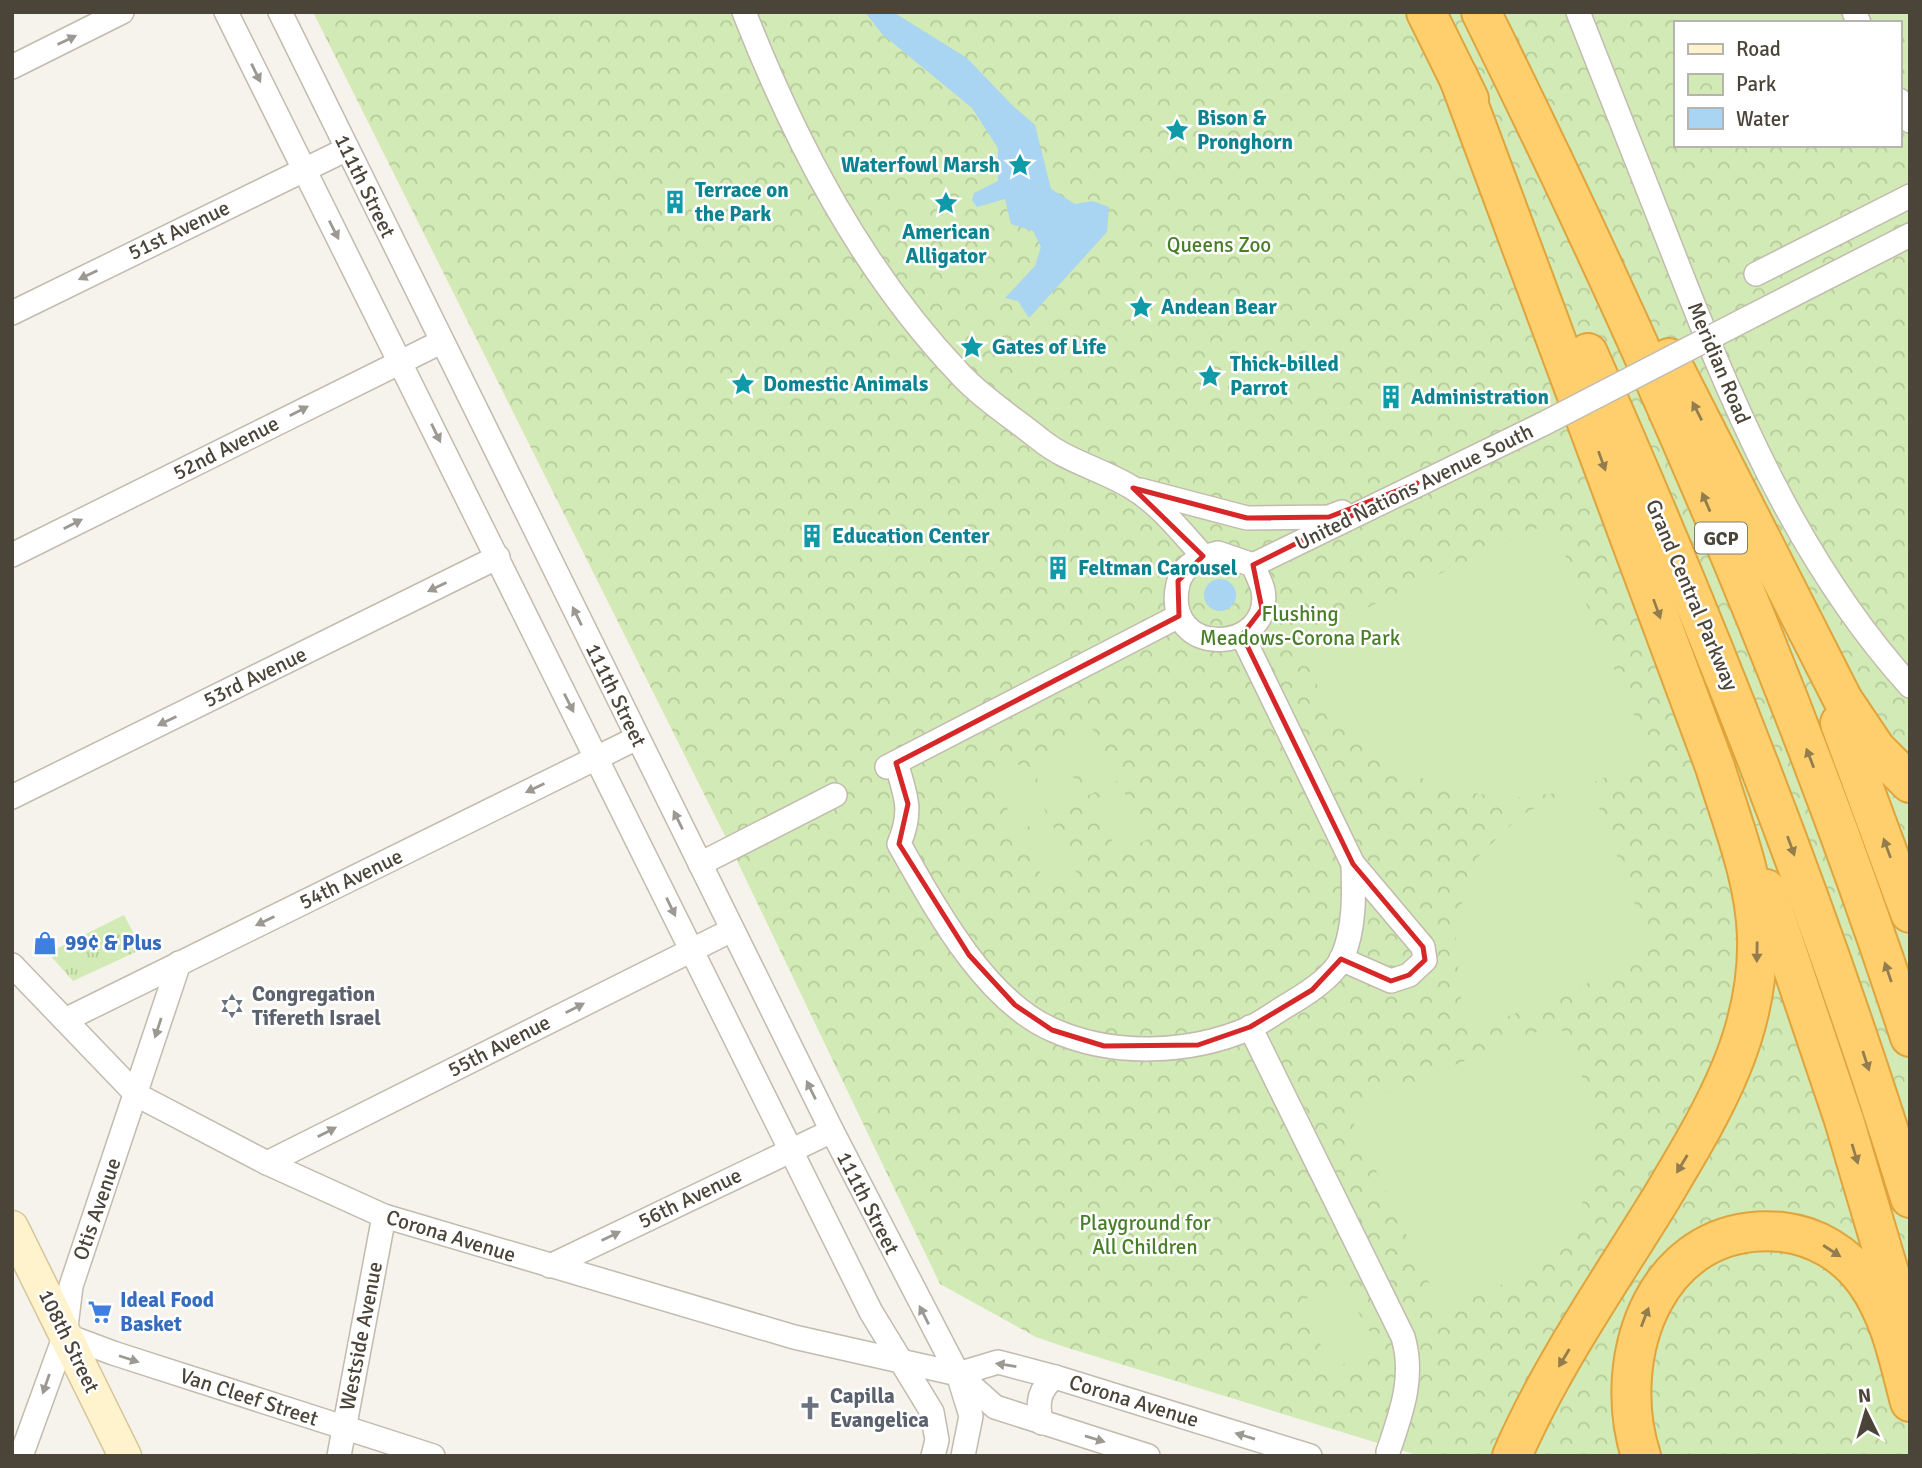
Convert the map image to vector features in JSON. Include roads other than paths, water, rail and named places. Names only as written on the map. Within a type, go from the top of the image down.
[{"type":"highway","name":"Grand Central Parkway","points":[[1426,12],[1597,373],[1725,674],[1815,909],[1910,1198]]},
{"type":"highway","name":"GCP","points":[[1481,12],[1623,313],[1743,590],[1822,789],[1910,1037]]},
{"type":"highway","points":[[1500,51],[1682,381],[1792,604],[1859,726],[1889,765],[1910,783]]},
{"type":"highway","points":[[1458,76],[1715,767],[1748,874],[1755,912],[1756,977],[1745,1034],[1724,1089],[1706,1124],[1540,1399],[1512,1456]]},
{"type":"highway","points":[[1792,604],[1866,788],[1910,913]]},
{"type":"highway","points":[[1715,767],[1751,849],[1800,986],[1872,1211],[1910,1343]]},
{"type":"highway","points":[[1641,1456],[1633,1424],[1630,1386],[1635,1348],[1649,1308],[1667,1278],[1698,1251],[1715,1243],[1753,1233],[1792,1234],[1809,1239],[1825,1245],[1853,1267],[1874,1293],[1888,1324],[1910,1402]]},
{"type":"main road","name":"108th Street","points":[[12,1227],[125,1456]]},
{"type":"street","points":[[12,67],[122,12]]},
{"type":"street","points":[[226,12],[872,1312],[932,1412],[937,1440],[933,1456]]},
{"type":"street","name":"111th Street","points":[[280,12],[832,1131],[958,1374]]},
{"type":"street","points":[[744,12],[789,121],[849,230],[895,294],[960,374],[1047,445],[1133,488],[1247,518],[1329,517],[1417,483]]},
{"type":"street","name":"Meridian Road","points":[[1578,12],[1698,318],[1755,446],[1816,559],[1856,619],[1910,686]]},
{"type":"street","points":[[1901,102],[1910,121]]},
{"type":"street","name":"51st Avenue","points":[[12,313],[347,149]]},
{"type":"street","points":[[1756,274],[1910,196]]},
{"type":"street","name":"United Nations Avenue South","points":[[1253,565],[1543,424],[1910,235]]},
{"type":"street","name":"52nd Avenue","points":[[12,555],[441,342]]},
{"type":"street","points":[[1133,488],[1175,524],[1203,556]]},
{"type":"street","points":[[1218,553],[1253,565],[1263,591],[1262,609],[1255,622],[1242,635],[1227,641],[1209,640],[1195,634],[1179,615],[1175,601],[1178,581],[1186,568],[1203,556],[1218,553]]},
{"type":"street","name":"53rd Avenue","points":[[12,797],[498,557]]},
{"type":"street","points":[[1179,615],[891,765],[908,804],[908,824],[900,844],[927,893],[969,955],[1007,1000],[1052,1030],[1104,1046],[1156,1048],[1198,1045],[1250,1027],[1312,990],[1341,960],[1354,900],[1353,863]]},
{"type":"street","points":[[1242,635],[1353,863],[1423,947],[1426,960],[1409,975],[1391,981],[1341,960]]},
{"type":"street","name":"54th Avenue","points":[[65,1020],[637,738]]},
{"type":"street","points":[[700,864],[835,795]]},
{"type":"street","name":"55th Avenue","points":[[267,1163],[732,930]]},
{"type":"street","name":"Otis Avenue","points":[[21,1456],[65,1335],[71,1286],[179,963]]},
{"type":"street","name":"Corona Avenue","points":[[12,965],[136,1095],[267,1163],[384,1216],[794,1337],[958,1374],[995,1407],[1148,1456]]},
{"type":"street","points":[[1250,1027],[1403,1337],[1409,1356],[1409,1381],[1388,1452]]},
{"type":"street","name":"56th Avenue","points":[[550,1266],[832,1131]]},
{"type":"street","name":"Westside Avenue","points":[[339,1456],[384,1216]]},
{"type":"street","name":"Van Cleef Street","points":[[65,1335],[113,1353],[433,1456]]},
{"type":"street","name":"Corona Avenue","points":[[958,1374],[998,1362],[1310,1456]]},
{"type":"street","points":[[958,1374],[971,1416],[963,1456]]},
{"type":"street","points":[[1042,1423],[1039,1399],[1046,1384],[1055,1377]]},
{"type":"water","name":"Waterfowl Marsh","points":[[865,12],[893,12],[967,58],[1035,125],[1051,189],[1075,204],[1092,201],[1109,207],[1107,232],[1029,318],[1018,301],[1005,298],[1035,266],[1041,247],[1033,231],[1011,224],[1005,199],[977,207],[972,200],[974,193],[998,181],[998,148],[972,108],[882,34]]},
{"type":"water","points":[[1220,579],[1231,584],[1236,595],[1231,606],[1220,611],[1209,606],[1204,595],[1209,584]]},
{"type":"place","name":"Bison & Pronghorn","points":[[1177,130]]},
{"type":"place","name":"Waterfowl Marsh","points":[[1020,165]]},
{"type":"place","name":"Terrace on the Park","points":[[675,202]]},
{"type":"place","name":"American Alligator","points":[[946,203]]},
{"type":"place","name":"Andean Bear","points":[[1141,307]]},
{"type":"place","name":"Gates of Life","points":[[972,347]]},
{"type":"place","name":"Thick-billed Parrot","points":[[1210,376]]},
{"type":"place","name":"Domestic Animals","points":[[743,384]]},
{"type":"place","name":"Administration","points":[[1391,397]]},
{"type":"place","name":"Education Center","points":[[812,536]]},
{"type":"place","name":"Feltman Carousel","points":[[1058,568]]},
{"type":"place","name":"99¢ & Plus","points":[[45,943]]},
{"type":"place","name":"Congregation Tifereth Israel","points":[[232,1006]]},
{"type":"place","name":"Ideal Food Basket","points":[[100,1312]]},
{"type":"place","name":"Capilla Evangelica","points":[[810,1408]]},
{"type":"park label","name":"Queens Zoo","points":[[1219,245]]},
{"type":"park label","name":"Flushing Meadows-Corona Park","points":[[1300,626]]},
{"type":"park label","name":"Playground for All Children","points":[[1145,1235]]}]
